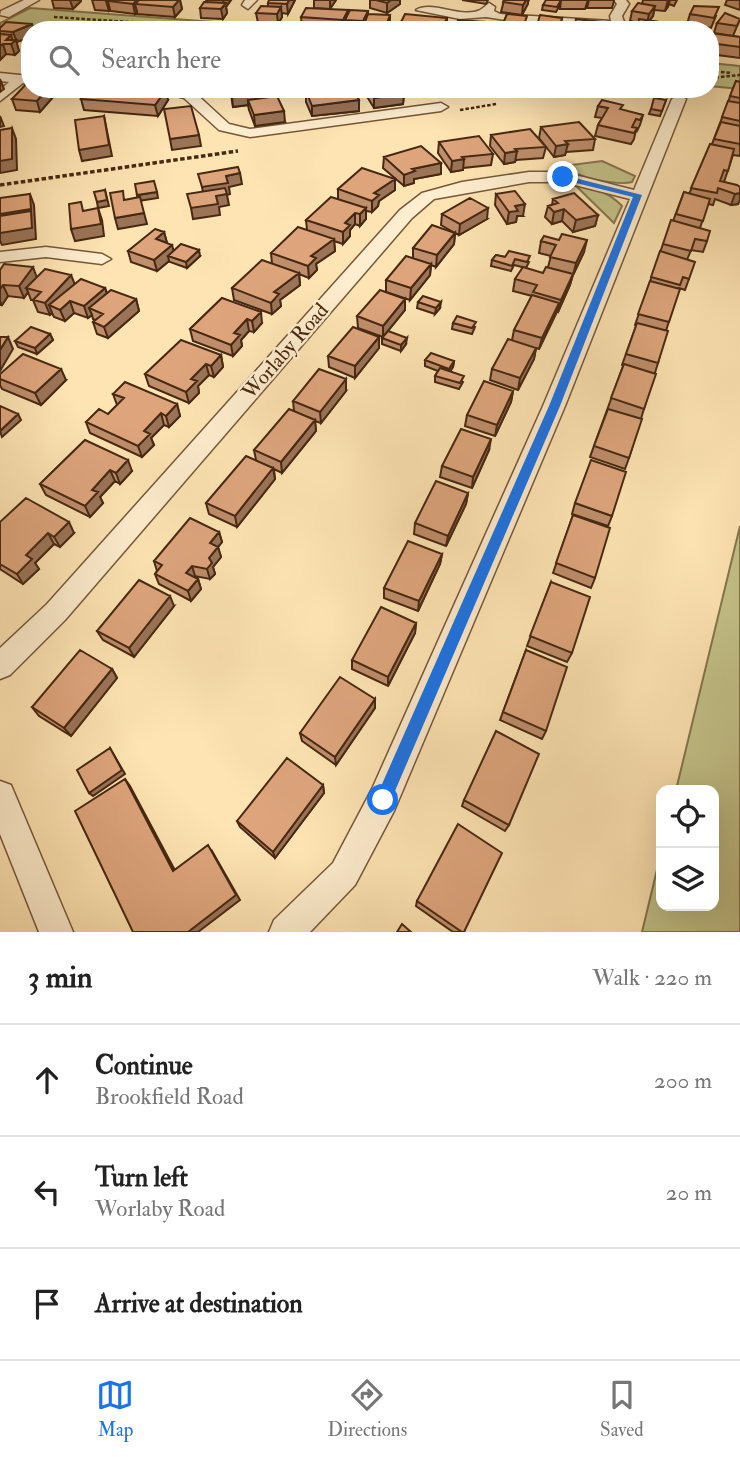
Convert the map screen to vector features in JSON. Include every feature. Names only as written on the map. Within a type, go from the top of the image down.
[{"type":"street","points":[[5,14],[33,0]]},
{"type":"street","points":[[617,21],[616,16],[623,4],[620,0]]},
{"type":"street","points":[[422,10],[460,15],[490,5],[499,17],[544,21]]},
{"type":"street","points":[[0,77],[21,80]]},
{"type":"street","points":[[0,97],[21,82]]},
{"type":"street","points":[[193,98],[224,127],[250,132],[442,107]]},
{"type":"street","points":[[415,98],[421,109]]},
{"type":"street","points":[[286,932],[344,874],[383,800],[554,406],[679,99]]},
{"type":"street","name":"Worlaby Road","points":[[0,666],[56,611],[406,214],[428,196],[462,187],[529,177],[563,177],[638,195]]},
{"type":"street","points":[[0,257],[46,252],[102,259]]},
{"type":"street","points":[[0,796],[56,932]]},
{"type":"path","points":[[54,17],[115,21]]},
{"type":"path","points":[[719,72],[740,74]]},
{"type":"path","points":[[719,77],[740,74]]},
{"type":"shaded area","points":[[30,8],[200,21],[21,21],[21,30],[0,30],[0,23]]},
{"type":"shaded area","points":[[719,64],[740,66],[740,89],[719,87]]},
{"type":"shaded area","points":[[602,161],[635,176],[632,182],[596,180],[577,174],[564,166]]},
{"type":"shaded area","points":[[572,182],[605,193],[617,201],[622,206],[614,223]]},
{"type":"shaded area","points":[[740,526],[740,932],[642,932],[656,874],[656,911],[719,911],[719,785],[677,785]]},
{"type":"building","points":[[137,0],[133,4],[108,1]]},
{"type":"building","points":[[139,0],[179,0],[173,7],[135,4]]},
{"type":"building","points":[[269,0],[289,0],[287,4],[268,3]]},
{"type":"building","points":[[526,0],[523,5],[503,2]]},
{"type":"building","points":[[546,0],[561,0],[557,7],[543,5]]},
{"type":"building","points":[[204,2],[226,3],[221,9],[200,8]]},
{"type":"building","points":[[638,3],[655,6],[649,14],[632,11]]},
{"type":"building","points":[[261,6],[281,7],[277,14],[256,13]]},
{"type":"building","points":[[694,6],[719,7],[714,18],[690,14]]},
{"type":"building","points":[[306,8],[348,10],[343,20],[301,17]]},
{"type":"building","points":[[350,10],[368,11],[363,21],[345,20]]},
{"type":"building","points":[[725,13],[740,19],[737,26],[719,23]]},
{"type":"building","points":[[368,14],[390,15],[388,21],[365,21]]},
{"type":"building","points":[[405,14],[447,18],[446,21],[402,21]]},
{"type":"building","points":[[507,14],[527,16],[525,21],[504,21]]},
{"type":"building","points":[[540,15],[562,18],[561,21],[538,21]]},
{"type":"building","points":[[6,22],[21,23],[21,29],[13,32],[0,31]]},
{"type":"building","points":[[0,34],[11,35],[6,40],[16,40],[0,46]]},
{"type":"building","points":[[719,34],[740,37],[740,47],[719,44]]},
{"type":"building","points":[[736,81],[740,82],[740,98],[730,96]]},
{"type":"building","points":[[21,90],[21,98],[40,98],[37,101],[12,99]]},
{"type":"building","points":[[82,98],[160,98],[155,105]]},
{"type":"building","points":[[278,98],[284,111],[254,115],[248,100]]},
{"type":"building","points":[[309,98],[359,100],[312,106]]},
{"type":"building","points":[[654,98],[666,100],[662,111],[651,109]]},
{"type":"building","points":[[602,100],[623,105],[620,109],[643,115],[640,120],[636,119],[632,127],[637,128],[634,133],[598,125],[608,108],[598,106]]},
{"type":"building","points":[[728,101],[740,103],[740,121],[722,117]]},
{"type":"building","points":[[191,106],[199,135],[170,139],[164,109]]},
{"type":"building","points":[[104,116],[109,145],[79,150],[75,120]]},
{"type":"building","points":[[579,122],[595,139],[565,141],[568,144],[556,146],[541,127]]},
{"type":"building","points":[[721,122],[740,126],[740,144],[714,139]]},
{"type":"building","points":[[12,128],[12,159],[0,161],[0,130]]},
{"type":"building","points":[[530,129],[546,147],[515,149],[517,151],[505,153],[491,135]]},
{"type":"building","points":[[479,136],[493,154],[462,157],[464,159],[452,161],[439,142]]},
{"type":"building","points":[[710,144],[734,149],[728,171],[724,170],[720,181],[737,185],[740,187],[740,193],[718,188],[717,193],[691,188]]},
{"type":"building","points":[[421,146],[441,163],[412,169],[415,171],[404,175],[384,157]]},
{"type":"building","points":[[238,167],[240,173],[226,176],[228,183],[202,187],[198,174]]},
{"type":"building","points":[[362,168],[395,179],[374,193],[379,195],[372,201],[338,189]]},
{"type":"building","points":[[154,181],[157,192],[137,195],[135,184]]},
{"type":"building","points":[[225,188],[227,194],[216,196],[218,204],[191,208],[187,194]]},
{"type":"building","points":[[105,190],[107,200],[97,202],[94,192]]},
{"type":"building","points":[[123,191],[124,200],[140,197],[144,213],[115,218],[110,193]]},
{"type":"building","points":[[515,191],[525,204],[515,206],[518,211],[509,212],[496,194]]},
{"type":"building","points":[[684,192],[710,199],[703,221],[676,214]]},
{"type":"building","points":[[574,193],[598,215],[576,220],[564,209],[554,212],[548,206],[558,203],[553,199]]},
{"type":"building","points":[[30,194],[31,209],[0,214],[0,198]]},
{"type":"building","points":[[331,197],[366,208],[360,214],[355,213],[345,223],[350,225],[343,232],[306,220]]},
{"type":"building","points":[[470,198],[488,208],[460,224],[442,214]]},
{"type":"building","points":[[81,202],[83,211],[98,208],[101,224],[71,229],[69,204]]},
{"type":"building","points":[[31,211],[32,228],[0,233],[0,216]]},
{"type":"building","points":[[671,220],[710,231],[707,241],[695,239],[691,251],[663,244]]},
{"type":"building","points":[[432,225],[455,233],[437,255],[413,248]]},
{"type":"building","points":[[298,227],[334,239],[311,256],[316,258],[308,266],[271,253]]},
{"type":"building","points":[[155,229],[164,232],[156,239],[172,245],[154,260],[128,251]]},
{"type":"building","points":[[562,234],[587,240],[576,263],[550,257],[556,245],[541,241],[544,236],[559,240]]},
{"type":"building","points":[[181,244],[199,250],[186,262],[168,256]]},
{"type":"building","points":[[509,251],[530,256],[527,262],[515,259],[512,266],[492,260],[496,255],[505,257]]},
{"type":"building","points":[[660,251],[695,262],[689,279],[683,277],[680,285],[651,277]]},
{"type":"building","points":[[406,256],[431,264],[411,288],[386,280]]},
{"type":"building","points":[[262,260],[299,273],[274,292],[279,294],[271,303],[232,288]]},
{"type":"building","points":[[4,264],[33,267],[19,286],[3,285],[0,289],[0,270]]},
{"type":"building","points":[[523,267],[543,273],[546,267],[573,274],[561,300],[533,292],[537,285],[515,279]]},
{"type":"building","points":[[45,269],[71,275],[45,303],[33,300],[41,292],[26,288]]},
{"type":"building","points":[[81,279],[105,288],[84,306],[70,301],[60,310],[49,305]]},
{"type":"building","points":[[650,281],[680,289],[669,322],[638,314]]},
{"type":"building","points":[[111,290],[136,299],[104,327],[93,322],[103,314],[89,308]]},
{"type":"building","points":[[380,290],[405,299],[383,326],[357,316]]},
{"type":"building","points":[[532,295],[559,303],[542,338],[514,330]]},
{"type":"building","points":[[423,296],[441,302],[436,308],[418,302]]},
{"type":"building","points":[[222,298],[261,312],[252,321],[247,319],[234,333],[240,335],[231,345],[190,329]]},
{"type":"building","points":[[457,316],[476,322],[472,328],[453,323]]},
{"type":"building","points":[[637,323],[668,331],[658,363],[626,354]]},
{"type":"building","points":[[31,327],[50,334],[35,348],[15,341]]},
{"type":"building","points":[[353,327],[379,337],[355,366],[328,356]]},
{"type":"building","points":[[388,331],[407,338],[401,345],[382,338]]},
{"type":"building","points":[[0,337],[8,337],[0,350]]},
{"type":"building","points":[[508,339],[536,348],[520,378],[492,369]]},
{"type":"building","points":[[181,340],[221,355],[211,366],[206,364],[191,379],[197,381],[186,392],[145,374]]},
{"type":"building","points":[[431,353],[454,361],[449,369],[425,360]]},
{"type":"building","points":[[23,354],[61,369],[35,393],[0,379],[0,374]]},
{"type":"building","points":[[624,364],[656,374],[644,409],[611,398]]},
{"type":"building","points":[[440,368],[464,376],[460,383],[435,376]]},
{"type":"building","points":[[319,369],[346,379],[320,412],[293,401]]},
{"type":"building","points":[[484,381],[513,391],[497,425],[467,415]]},
{"type":"building","points":[[125,382],[177,404],[166,416],[161,413],[144,431],[150,434],[138,446],[86,422],[99,409],[108,414],[124,398],[113,394]]},
{"type":"building","points":[[0,406],[18,414],[0,431]]},
{"type":"building","points":[[289,409],[315,420],[281,462],[254,450]]},
{"type":"building","points":[[608,409],[642,419],[629,458],[594,446]]},
{"type":"building","points":[[461,429],[491,439],[473,477],[442,466]]},
{"type":"building","points":[[85,440],[128,460],[116,473],[110,470],[92,490],[98,492],[85,506],[40,484]]},
{"type":"building","points":[[246,456],[273,468],[235,516],[206,503]]},
{"type":"building","points":[[591,460],[626,472],[612,516],[575,503]]},
{"type":"building","points":[[436,481],[468,493],[448,536],[415,523]]},
{"type":"building","points":[[26,498],[69,522],[54,537],[48,533],[26,555],[32,559],[17,574],[0,564],[0,522]]},
{"type":"building","points":[[573,515],[610,528],[595,578],[556,563]]},
{"type":"building","points":[[190,518],[219,532],[210,543],[218,547],[209,558],[212,563],[207,569],[192,566],[186,573],[198,579],[188,591],[155,574],[162,565],[154,561]]},
{"type":"building","points":[[408,541],[442,554],[419,601],[384,588]]},
{"type":"building","points":[[139,580],[170,596],[129,648],[97,631]]},
{"type":"building","points":[[551,582],[590,597],[572,653],[530,636]]},
{"type":"building","points":[[381,607],[416,623],[388,677],[352,660]]},
{"type":"building","points":[[80,650],[112,669],[64,728],[32,707]]},
{"type":"building","points":[[526,650],[567,667],[546,731],[503,712]]},
{"type":"building","points":[[340,677],[375,699],[335,757],[300,733]]},
{"type":"building","points":[[496,731],[539,754],[509,825],[464,800]]},
{"type":"building","points":[[110,748],[122,770],[89,793],[77,770]]},
{"type":"building","points":[[287,758],[323,785],[273,852],[237,821]]},
{"type":"building","points":[[125,779],[173,871],[208,845],[236,895],[188,932],[133,932],[75,811]]},
{"type":"building","points":[[458,824],[502,853],[464,932],[417,901]]},
{"type":"building","points":[[402,924],[411,932],[397,932]]},
{"type":"route","points":[[383,800],[554,406],[638,195],[563,177]]}]
